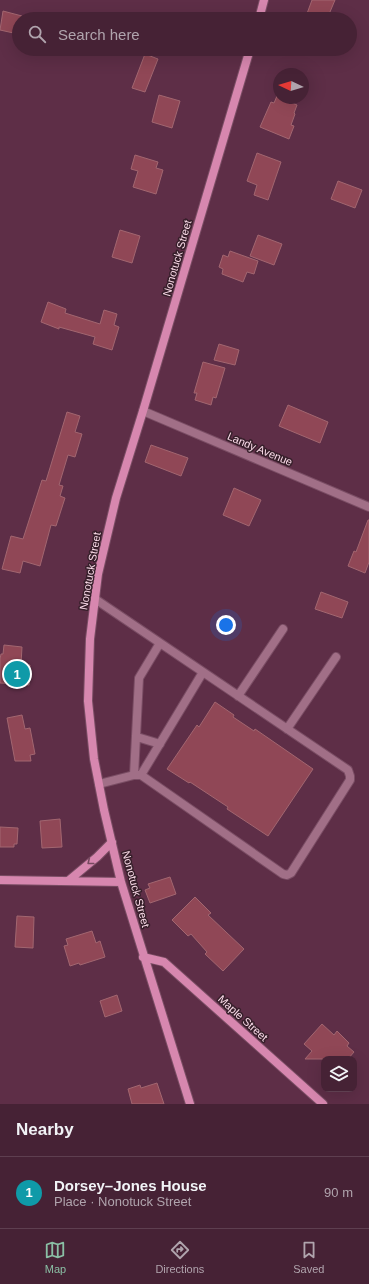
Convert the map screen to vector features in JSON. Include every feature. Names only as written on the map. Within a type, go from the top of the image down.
[{"type":"main road","points":[[261,12],[264,0]]},
{"type":"main road","name":"Nonotuck Street","points":[[190,1104],[120,882],[94,759],[88,702],[90,639],[98,574],[116,498],[248,56]]},
{"type":"main road","points":[[68,881],[97,857],[112,842]]},
{"type":"main road","points":[[0,880],[120,882]]},
{"type":"main road","name":"Maple Street","points":[[144,957],[164,962],[323,1104]]},
{"type":"street","name":"Landy Avenue","points":[[143,411],[369,507]]},
{"type":"street","points":[[95,598],[348,770],[350,780],[292,873],[287,875],[282,874],[138,775]]},
{"type":"street","points":[[238,696],[283,629]]},
{"type":"street","points":[[138,775],[137,702],[139,678],[160,643]]},
{"type":"street","points":[[287,729],[336,657]]},
{"type":"street","points":[[99,784],[138,775],[160,744],[203,672]]},
{"type":"street","points":[[137,737],[160,744]]},
{"type":"building","points":[[312,0],[335,0],[330,12],[308,12]]},
{"type":"building","points":[[3,11],[12,13],[12,33],[0,30]]},
{"type":"building","points":[[144,56],[150,56],[158,59],[145,92],[132,88]]},
{"type":"building","points":[[159,95],[180,101],[172,128],[152,122]]},
{"type":"building","points":[[271,102],[273,104],[297,105],[291,125],[294,126],[289,139],[260,127]]},
{"type":"building","points":[[257,153],[281,162],[268,200],[254,195],[257,185],[247,181]]},
{"type":"building","points":[[135,155],[158,162],[156,168],[163,170],[156,194],[133,187],[138,171],[131,169]]},
{"type":"building","points":[[338,181],[362,190],[355,208],[331,199]]},
{"type":"building","points":[[120,230],[140,236],[132,263],[112,257]]},
{"type":"building","points":[[258,235],[282,244],[274,265],[250,256]]},
{"type":"building","points":[[230,251],[258,261],[254,274],[247,272],[243,282],[222,274],[223,269],[219,267],[223,255],[228,257]]},
{"type":"building","points":[[48,302],[66,309],[65,313],[100,324],[104,310],[117,314],[114,325],[119,327],[112,350],[93,344],[95,337],[59,327],[59,329],[41,322]]},
{"type":"building","points":[[219,344],[239,350],[235,365],[214,360]]},
{"type":"building","points":[[203,362],[225,368],[216,398],[213,397],[211,405],[195,400],[197,393],[194,393]]},
{"type":"building","points":[[288,405],[328,422],[320,443],[279,426]]},
{"type":"building","points":[[67,412],[80,416],[75,432],[82,434],[75,457],[68,455],[59,485],[63,486],[60,496],[65,498],[56,526],[51,525],[40,566],[23,561],[20,573],[2,569],[11,536],[23,539],[42,480],[46,481]]},
{"type":"building","points":[[151,445],[188,458],[181,476],[145,462]]},
{"type":"building","points":[[234,488],[261,500],[249,526],[223,515]]},
{"type":"building","points":[[368,520],[369,562],[365,573],[348,566],[354,551],[356,552]]},
{"type":"building","points":[[321,592],[348,602],[342,618],[315,609]]},
{"type":"building","points":[[4,645],[22,647],[21,664],[30,665],[29,685],[0,683],[0,659],[1,654],[3,654]]},
{"type":"building","points":[[215,702],[234,715],[233,717],[254,731],[255,729],[313,769],[268,836],[227,809],[228,807],[167,769],[197,725],[199,727]]},
{"type":"building","points":[[22,715],[25,729],[30,728],[35,754],[30,755],[31,761],[15,761],[7,718]]},
{"type":"building","points":[[60,819],[62,847],[42,848],[40,821]]},
{"type":"building","points":[[0,827],[18,828],[17,844],[14,844],[14,847],[0,847]]},
{"type":"building","points":[[170,877],[176,894],[150,903],[145,890],[150,888],[148,884]]},
{"type":"building","points":[[195,897],[211,913],[208,915],[244,949],[223,971],[205,954],[207,952],[191,934],[188,936],[172,920]]},
{"type":"building","points":[[17,916],[34,917],[33,948],[15,947]]},
{"type":"building","points":[[92,931],[96,943],[100,941],[105,957],[80,965],[79,963],[70,966],[64,946],[68,945],[66,939]]},
{"type":"building","points":[[117,995],[122,1011],[105,1017],[100,1001]]},
{"type":"building","points":[[322,1024],[334,1035],[337,1031],[349,1043],[347,1046],[354,1052],[351,1056],[321,1056],[321,1059],[305,1059],[312,1051],[304,1044]]},
{"type":"building","points":[[157,1083],[164,1104],[132,1104],[128,1089],[140,1085],[141,1088]]},
{"type":"place","name":"Dorsey–Jones House","points":[[17,674]]}]
